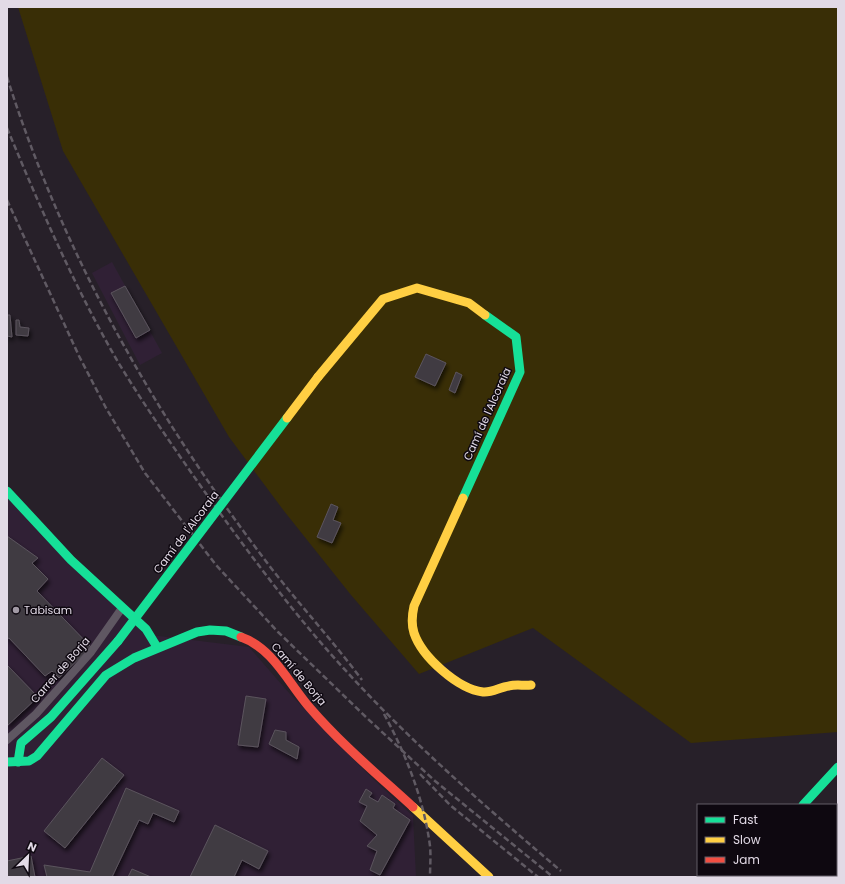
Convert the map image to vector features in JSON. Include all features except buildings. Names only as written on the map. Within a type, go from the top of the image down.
[{"type":"street","name":"Camí de l'Alcoraia","points":[[18,762],[21,743],[50,717],[118,641],[318,377],[383,299],[417,288],[469,303],[516,336],[520,372],[414,606],[412,622],[415,637],[434,663],[451,677],[472,689],[488,693],[507,686],[531,685]]},
{"type":"street","points":[[7,491],[71,560],[152,635],[157,647]]},
{"type":"street","name":"Carrer de Borja","points":[[7,740],[36,714],[92,652],[122,608]]},
{"type":"street","name":"Camí de Borja","points":[[7,762],[28,761],[38,756],[106,676],[134,658],[157,647],[198,632],[210,630],[226,631],[254,641],[267,653],[310,708],[356,754],[489,877]]},
{"type":"street","points":[[804,804],[838,767]]},
{"type":"shaded area","points":[[18,7],[838,7],[838,732],[691,743],[533,628],[419,674],[351,595],[284,511],[229,437],[63,151]]},
{"type":"shaded area","points":[[112,262],[162,353],[140,365],[92,273]]},
{"type":"shaded area","points":[[7,495],[151,635],[249,647],[289,693],[371,777],[413,816],[416,877],[7,877]]},
{"type":"railway","points":[[7,77],[29,142],[55,205],[83,267],[147,387],[183,444],[262,556],[362,680]]},
{"type":"railway","points":[[7,128],[45,217],[102,334],[139,396],[240,541],[310,630],[372,699],[451,775],[561,871]]},
{"type":"railway","points":[[7,200],[79,356],[106,408],[145,473],[216,565],[278,632],[368,719],[435,781],[553,877]]},
{"type":"railway","points":[[384,714],[407,761],[419,795],[430,846],[430,877]]},
{"type":"railway","points":[[420,774],[450,805],[538,877]]},
{"type":"traffic: fast","points":[[463,498],[520,372],[516,337],[485,315]]},
{"type":"traffic: fast","points":[[118,641],[287,418]]},
{"type":"traffic: fast","points":[[7,491],[71,560],[146,629],[157,647]]},
{"type":"traffic: fast","points":[[7,762],[29,761],[37,756],[106,675],[134,658],[197,632],[210,630],[226,631],[241,637]]},
{"type":"traffic: fast","points":[[18,762],[21,743],[51,717],[118,641]]},
{"type":"traffic: fast","points":[[804,804],[838,767]]},
{"type":"traffic: slow","points":[[318,377],[383,299],[417,288],[469,303],[485,315]]},
{"type":"traffic: slow","points":[[287,418],[318,377]]},
{"type":"traffic: slow","points":[[463,498],[414,606],[412,620],[414,633],[425,652],[442,670],[452,678],[473,690],[486,692],[512,685],[531,685]]},
{"type":"traffic: slow","points":[[413,807],[489,877]]},
{"type":"traffic: jam","points":[[241,637],[262,649],[280,668],[302,699],[334,734],[413,807]]},
{"type":"place","name":"Tabisam","points":[[16,610]]}]
